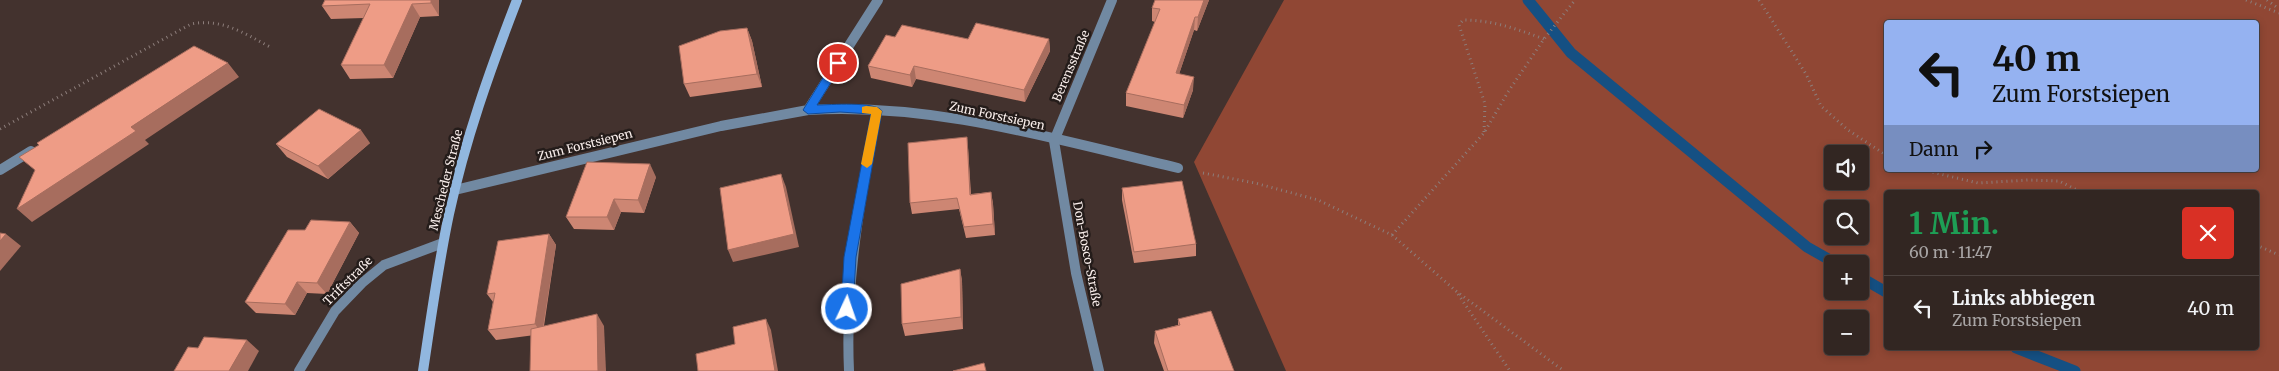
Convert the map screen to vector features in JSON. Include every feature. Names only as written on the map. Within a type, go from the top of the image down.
[{"type":"street","name":"Mescheder Straße","points":[[423,371],[443,243],[455,190],[475,117],[516,0]]},
{"type":"street","points":[[808,110],[878,0]]},
{"type":"street","name":"Berensstraße","points":[[1054,141],[1112,0]]},
{"type":"street","name":"Zum Forstsiepen","points":[[455,190],[720,126],[808,110],[840,108],[960,118],[1178,168]]},
{"type":"street","points":[[849,371],[847,309],[850,257],[877,111]]},
{"type":"street","name":"Don-Bosco-Straße","points":[[1054,141],[1076,273],[1099,371]]},
{"type":"street","points":[[0,170],[40,145]]},
{"type":"street","name":"Triftstraße","points":[[300,371],[335,311],[362,283],[384,264],[443,243]]},
{"type":"path","points":[[1392,235],[1446,172],[1484,133],[1544,39],[1575,0]]},
{"type":"path","points":[[1759,0],[1806,74],[1821,106],[1848,130],[1884,154]]},
{"type":"path","points":[[2246,0],[2279,11]]},
{"type":"path","points":[[2267,0],[2279,11]]},
{"type":"path","points":[[1484,133],[1485,104],[1459,25],[1463,20],[1478,19],[1501,23],[1544,39]]},
{"type":"path","points":[[0,129],[178,29],[198,21],[215,21],[270,46]]},
{"type":"path","points":[[1178,168],[1255,183],[1315,199],[1392,235],[1456,291],[1564,371]]},
{"type":"path","points":[[1931,172],[1978,183],[2028,180],[2059,181],[2076,190]]},
{"type":"path","points":[[2259,246],[2279,254]]},
{"type":"path","points":[[1456,291],[1510,371]]},
{"type":"shaded area","points":[[1284,0],[2279,0],[2279,371],[1286,371],[1194,162]]},
{"type":"building","points":[[325,0],[431,0],[431,3],[412,4],[384,65],[341,65],[370,4],[322,6]]},
{"type":"building","points":[[1155,0],[1204,0],[1198,17],[1195,17],[1176,73],[1194,77],[1184,105],[1126,93],[1160,9],[1152,8]]},
{"type":"building","points":[[976,23],[1049,39],[1024,90],[914,66],[910,75],[868,66],[886,35],[895,37],[902,25],[968,39]]},
{"type":"building","points":[[747,28],[757,74],[684,84],[679,46],[720,31]]},
{"type":"building","points":[[194,46],[228,63],[131,127],[136,131],[17,209],[35,170],[19,157],[39,145],[37,143]]},
{"type":"building","points":[[319,109],[361,130],[318,166],[276,144]]},
{"type":"building","points":[[967,137],[970,195],[991,192],[993,224],[964,227],[957,198],[910,203],[908,143]]},
{"type":"building","points":[[587,162],[650,164],[638,200],[614,199],[607,217],[566,217]]},
{"type":"building","points":[[781,174],[794,234],[728,250],[720,188]]},
{"type":"building","points":[[1182,181],[1196,244],[1134,252],[1122,188]]},
{"type":"building","points":[[311,220],[350,222],[317,283],[297,282],[285,304],[245,302],[288,230],[305,230]]},
{"type":"building","points":[[0,233],[6,234],[0,241]]},
{"type":"building","points":[[549,234],[535,324],[488,330],[495,293],[487,294],[498,241]]},
{"type":"building","points":[[960,269],[961,317],[902,324],[901,284]]},
{"type":"building","points":[[1211,311],[1234,371],[1168,371],[1155,331],[1180,325],[1178,319]]},
{"type":"building","points":[[597,314],[598,371],[530,371],[531,329]]},
{"type":"building","points":[[766,319],[775,371],[698,371],[696,354],[735,344],[733,327]]},
{"type":"building","points":[[204,337],[247,340],[229,371],[174,371],[188,347],[198,348]]},
{"type":"building","points":[[984,363],[986,371],[953,371]]},
{"type":"waterway","points":[[1528,0],[1571,53],[1807,247],[1824,257]]},
{"type":"waterway","points":[[1869,282],[1884,291]]},
{"type":"waterway","points":[[2021,350],[2075,371]]},
{"type":"slow traffic","points":[[866,110],[877,111],[867,164]]},
{"type":"route","points":[[838,63],[808,110],[840,108],[877,111],[850,257],[847,309]]}]
